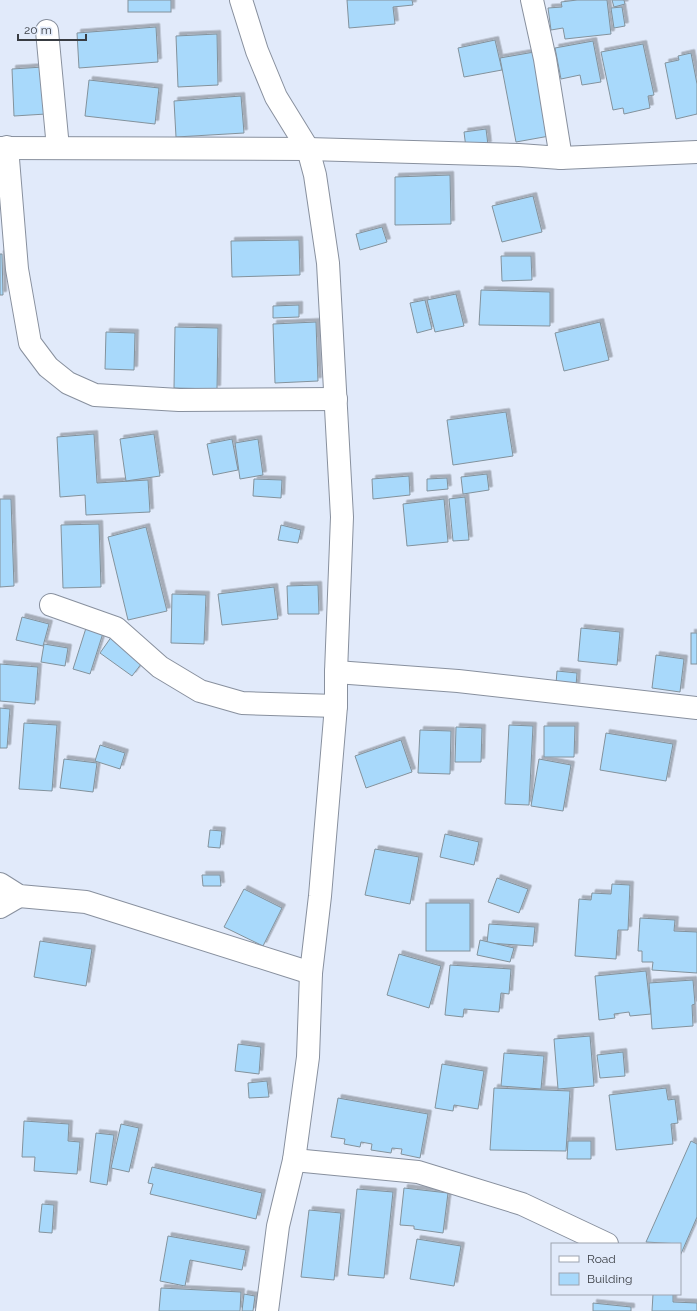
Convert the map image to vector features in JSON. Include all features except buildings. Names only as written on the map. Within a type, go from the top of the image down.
[{"type":"street","points":[[241,0],[257,50],[276,97],[308,150],[315,175],[328,263],[342,517],[336,706],[320,896],[311,973],[308,1057],[294,1160],[278,1226],[268,1311]]},
{"type":"street","points":[[532,0],[545,59],[561,158]]},
{"type":"street","points":[[47,31],[58,148]]},
{"type":"street","points":[[336,399],[179,400],[95,395],[68,383],[48,367],[30,343],[17,269],[3,148],[308,150],[518,155],[561,158],[697,152]]},
{"type":"street","points":[[51,606],[116,628],[160,667],[200,691],[242,703],[336,706]]},
{"type":"street","points":[[336,672],[458,681],[697,708]]},
{"type":"street","points":[[0,884],[19,896],[86,902],[311,973]]},
{"type":"street","points":[[0,907],[19,896]]},
{"type":"street","points":[[294,1160],[418,1172],[522,1204],[605,1243]]}]
